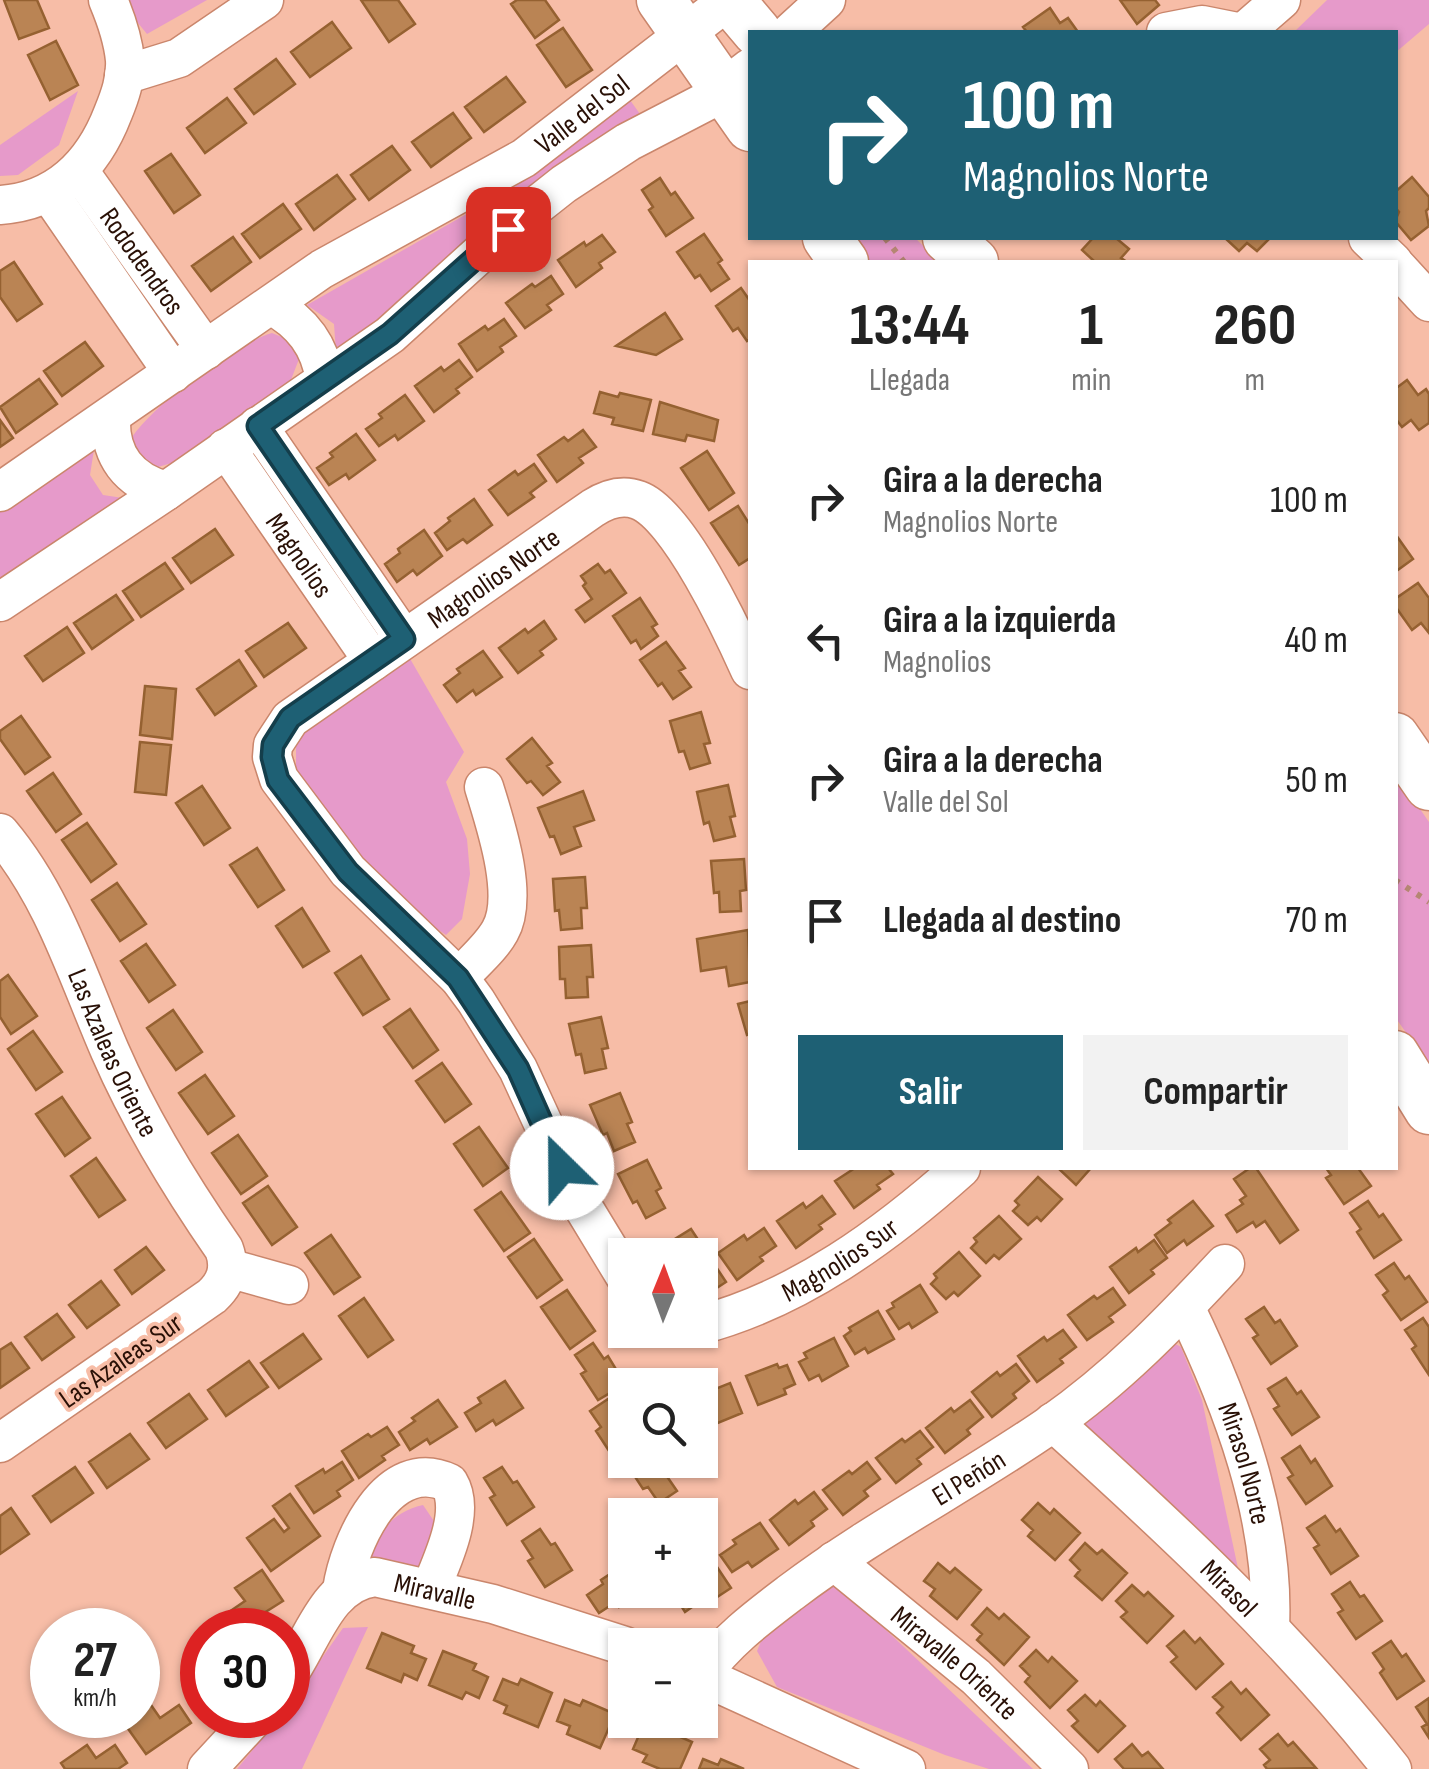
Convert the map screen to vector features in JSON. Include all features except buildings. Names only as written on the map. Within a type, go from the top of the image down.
[{"type":"street","points":[[0,205],[26,202],[64,182],[108,126],[124,75],[123,49],[108,0]]},
{"type":"street","points":[[124,75],[179,58],[264,0]]},
{"type":"street","points":[[730,0],[755,30]]},
{"type":"street","name":"Valle del Sol","points":[[0,492],[359,246],[456,198],[524,158],[586,112],[672,16],[730,0]]},
{"type":"street","points":[[792,30],[826,0]]},
{"type":"street","points":[[1244,30],[1281,0]]},
{"type":"street","points":[[672,16],[741,95]]},
{"type":"street","points":[[1176,30],[1202,25],[1230,30]]},
{"type":"street","name":"Valle del Sol","points":[[0,602],[390,334],[564,184],[628,142],[741,95]]},
{"type":"street","name":"Rododendros","points":[[64,182],[206,350]]},
{"type":"street","name":"Rododendros","points":[[64,182],[173,373]]},
{"type":"street","points":[[949,240],[972,260]]},
{"type":"street","points":[[1370,240],[1390,260]]},
{"type":"street","points":[[1398,268],[1429,302]]},
{"type":"street","points":[[270,305],[299,324],[310,337],[326,380]]},
{"type":"street","points":[[112,416],[110,433],[122,464],[134,477],[166,491]]},
{"type":"street","name":"Magnolios","points":[[258,426],[404,639]]},
{"type":"street","name":"Magnolios","points":[[226,448],[372,660]]},
{"type":"street","name":"Magnolios Norte","points":[[458,978],[338,860],[278,780],[273,745],[290,718],[593,508],[615,498],[649,506],[668,525],[715,598],[748,666]]},
{"type":"street","points":[[1398,741],[1429,786]]},
{"type":"street","points":[[484,787],[502,857],[507,909],[500,932],[458,978],[518,1069],[576,1198],[608,1249]]},
{"type":"street","name":"Las Azaleas Oriente","points":[[0,833],[24,864],[56,919],[126,1086],[224,1249],[228,1268]]},
{"type":"street","points":[[1398,1061],[1429,1110]]},
{"type":"street","name":"Magnolios Sur","points":[[718,1317],[770,1298],[847,1257],[921,1204],[959,1170]]},
{"type":"street","name":"El Peñón","points":[[718,1655],[730,1641],[834,1561],[1053,1422],[1112,1377],[1225,1264]]},
{"type":"street","points":[[228,1268],[289,1285]]},
{"type":"street","name":"Las Azaleas Sur","points":[[0,1444],[212,1296],[228,1268]]},
{"type":"street","name":"Mirasol Norte","points":[[1185,1307],[1214,1368],[1253,1490],[1270,1575],[1270,1627]]},
{"type":"street","name":"Mirasol","points":[[1053,1422],[1197,1553],[1270,1627],[1392,1769]]},
{"type":"street","points":[[310,1640],[342,1590],[352,1547],[370,1513],[398,1487],[431,1476],[449,1482],[455,1503],[449,1537],[431,1588]]},
{"type":"street","name":"Miravalle Oriente","points":[[834,1561],[976,1677],[1069,1769]]},
{"type":"street","name":"Miravalle","points":[[342,1590],[362,1578],[375,1577],[431,1588],[608,1640]]},
{"type":"street","points":[[718,1683],[906,1769]]},
{"type":"street","points":[[206,1769],[235,1738]]},
{"type":"path","points":[[887,240],[902,260]]},
{"type":"path","points":[[1398,882],[1429,902]]},
{"type":"shaded area","points":[[125,0],[207,0],[147,34],[129,12]]},
{"type":"shaded area","points":[[1327,0],[1429,0],[1429,24],[1398,50],[1398,30],[1296,30]]},
{"type":"shaded area","points":[[78,91],[59,145],[18,175],[0,176],[0,145]]},
{"type":"shaded area","points":[[630,100],[645,121],[488,233],[336,353],[334,324],[307,305],[519,184]]},
{"type":"shaded area","points":[[840,240],[917,240],[938,260],[854,260]]},
{"type":"shaded area","points":[[272,333],[289,340],[299,359],[289,385],[185,459],[158,467],[139,458],[132,437],[159,408],[217,362]]},
{"type":"shaded area","points":[[95,443],[90,475],[103,495],[123,498],[0,579],[0,512]]},
{"type":"shaded area","points":[[405,650],[464,752],[446,782],[467,839],[470,874],[462,919],[446,935],[391,898],[296,773],[296,729]]},
{"type":"shaded area","points":[[1398,777],[1429,822],[1429,1065],[1398,1021]]},
{"type":"shaded area","points":[[1161,1336],[1181,1347],[1202,1400],[1239,1573],[1082,1423]]},
{"type":"shaded area","points":[[423,1505],[436,1524],[417,1571],[361,1569],[378,1537],[392,1521]]},
{"type":"shaded area","points":[[831,1578],[1033,1769],[989,1769],[945,1755],[777,1687],[757,1651],[771,1617]]},
{"type":"shaded area","points":[[368,1627],[302,1769],[237,1769],[262,1738],[310,1738],[310,1675],[343,1628]]},
{"type":"route","points":[[508,229],[390,334],[258,426],[404,639],[290,718],[276,735],[272,757],[278,780],[348,872],[441,960],[476,1001],[518,1069],[562,1168]]}]
